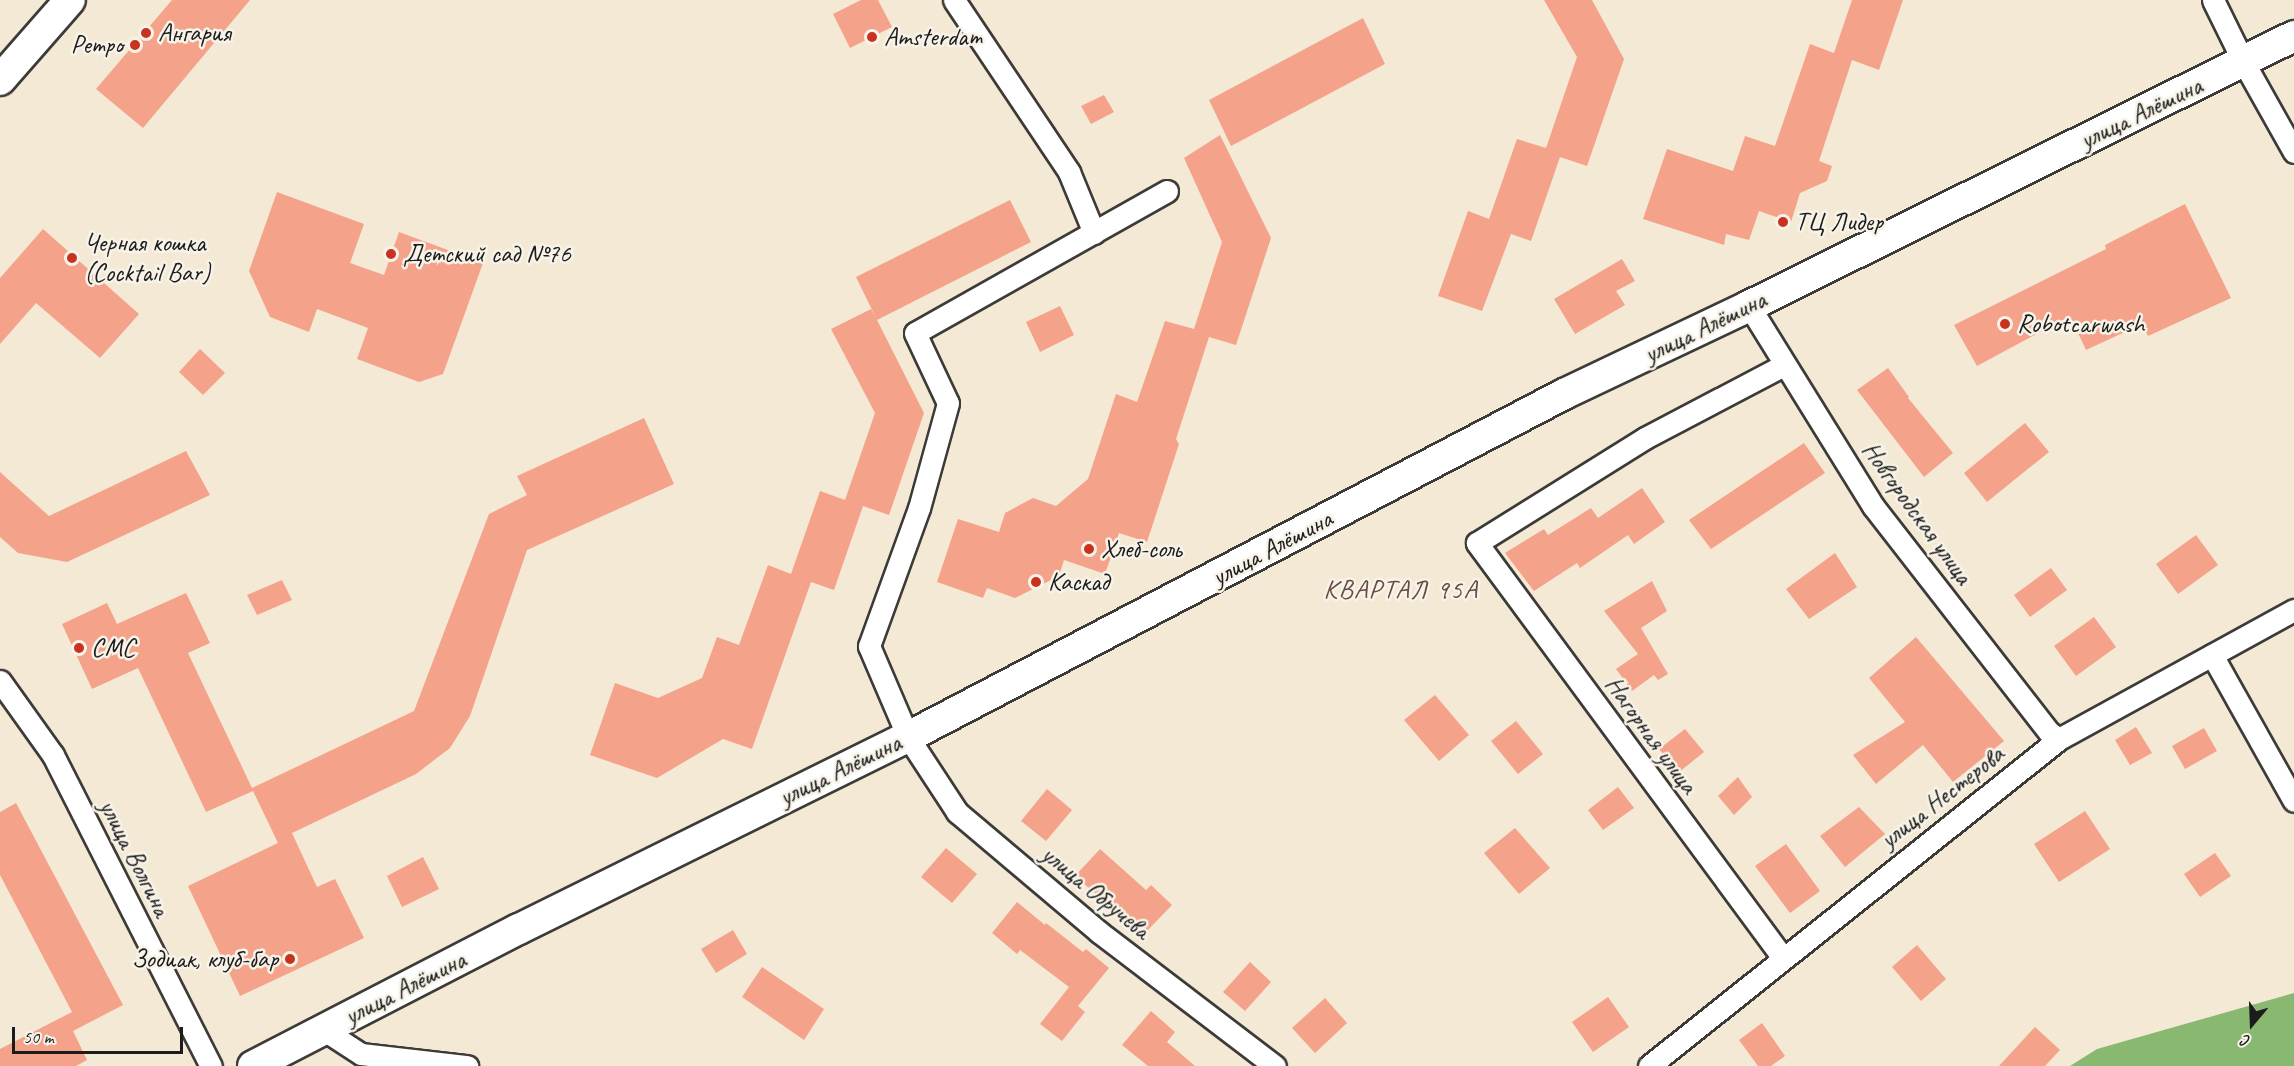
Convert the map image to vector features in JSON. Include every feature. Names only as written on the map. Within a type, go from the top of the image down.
[{"type":"street","points":[[0,81],[70,0]]},
{"type":"street","points":[[954,0],[1069,172],[1094,233],[1167,191]]},
{"type":"street","points":[[2213,0],[2244,63],[2294,152]]},
{"type":"street","name":"улица Алёшина","points":[[252,1066],[519,929],[908,737],[1564,394],[1749,306],[2244,63],[2294,36]]},
{"type":"street","name":"улица Обручева","points":[[1094,233],[915,333],[948,403],[919,508],[869,646],[908,737],[957,812],[1099,932],[1275,1066]]},
{"type":"street","name":"Новгородская улица","points":[[1749,306],[1873,506],[2049,732],[2059,739]]},
{"type":"street","name":"Нагорная улица","points":[[1783,958],[1477,543],[1645,438],[1784,364]]},
{"type":"street","name":"улица Нестерова","points":[[1649,1066],[2059,739],[2294,610]]},
{"type":"street","points":[[2212,655],[2294,801]]},
{"type":"street","name":"улица Волгина","points":[[0,681],[53,755],[211,1066]]},
{"type":"street","points":[[324,1030],[361,1054],[467,1066]]},
{"type":"green space","points":[[2294,993],[2294,1066],[2070,1066],[2097,1049]]},
{"type":"building","points":[[172,0],[250,0],[143,128],[96,89]]},
{"type":"building","points":[[861,0],[878,0],[892,27],[850,48],[833,14]]},
{"type":"building","points":[[1544,0],[1592,0],[1624,59],[1587,166],[1560,157],[1531,241],[1511,234],[1482,311],[1438,296],[1468,211],[1489,219],[1517,139],[1546,148],[1577,57]]},
{"type":"building","points":[[1852,0],[1903,0],[1879,70],[1852,60],[1819,161],[1832,166],[1827,181],[1800,193],[1791,222],[1759,211],[1749,240],[1726,234],[1724,245],[1643,219],[1667,149],[1733,171],[1745,136],[1775,146],[1810,44],[1834,53]]},
{"type":"building","points":[[1363,18],[1385,64],[1231,146],[1209,100]]},
{"type":"building","points":[[1104,95],[1114,112],[1091,124],[1081,106]]},
{"type":"building","points":[[1220,135],[1271,238],[1236,345],[1209,337],[1176,439],[1179,444],[1147,542],[1119,533],[1105,574],[1064,560],[1059,576],[1015,598],[987,588],[983,598],[937,582],[958,519],[999,532],[1005,513],[1033,498],[1056,506],[1088,479],[1116,394],[1137,402],[1165,321],[1194,329],[1222,242],[1184,158]]},
{"type":"building","points":[[277,192],[364,224],[350,263],[384,275],[399,232],[483,263],[443,374],[419,382],[357,359],[368,328],[317,309],[309,332],[270,317],[249,271]]},
{"type":"building","points":[[1010,200],[1031,242],[877,320],[924,413],[889,515],[863,506],[834,590],[811,582],[752,749],[723,739],[657,778],[590,755],[615,683],[658,698],[702,678],[717,637],[739,645],[768,565],[791,574],[820,491],[845,500],[875,413],[831,329],[871,309],[876,318],[856,277]]},
{"type":"building","points":[[2185,204],[2231,298],[2148,336],[2142,324],[2086,350],[2070,316],[1977,366],[1954,325],[2106,249],[2105,245]]},
{"type":"building","points":[[43,229],[139,314],[100,358],[36,303],[0,344],[0,278]]},
{"type":"building","points":[[1622,259],[1635,281],[1616,291],[1625,305],[1575,334],[1554,299]]},
{"type":"building","points":[[1060,306],[1074,335],[1040,352],[1026,322]]},
{"type":"building","points":[[200,349],[225,373],[203,395],[179,372]]},
{"type":"building","points":[[1888,368],[1908,398],[1953,453],[1924,477],[1857,390]]},
{"type":"building","points":[[644,418],[674,484],[527,550],[470,716],[450,748],[416,774],[292,833],[317,887],[335,879],[364,938],[240,996],[188,886],[278,843],[253,791],[206,812],[138,668],[92,689],[62,624],[107,603],[117,624],[186,593],[210,643],[188,653],[252,788],[414,711],[489,514],[527,495],[517,476]]},
{"type":"building","points":[[2025,423],[2049,452],[1987,502],[1964,473]]},
{"type":"building","points":[[1804,443],[1825,473],[1711,549],[1689,520]]},
{"type":"building","points":[[186,451],[210,495],[67,562],[18,553],[0,537],[0,472],[49,516]]},
{"type":"building","points":[[1642,488],[1665,522],[1634,544],[1628,535],[1580,568],[1577,563],[1534,591],[1505,553],[1544,529],[1548,535],[1591,508],[1598,518]]},
{"type":"building","points":[[2196,535],[2218,565],[2178,594],[2156,564]]},
{"type":"building","points":[[1835,553],[1857,587],[1809,619],[1786,589]]},
{"type":"building","points":[[2051,568],[2067,590],[2030,617],[2014,595]]},
{"type":"building","points":[[282,580],[292,600],[257,615],[247,595]]},
{"type":"building","points":[[1652,581],[1667,611],[1641,628],[1668,674],[1658,680],[1654,675],[1632,691],[1616,669],[1638,654],[1604,611]]},
{"type":"building","points":[[2094,617],[2116,647],[2076,676],[2054,646]]},
{"type":"building","points":[[1916,637],[2004,741],[1953,782],[1923,745],[1876,784],[1853,755],[1905,722],[1869,678]]},
{"type":"building","points":[[1435,695],[1469,735],[1439,761],[1404,720]]},
{"type":"building","points":[[1516,721],[1543,754],[1518,774],[1491,741]]},
{"type":"building","points":[[2136,727],[2152,753],[2130,765],[2115,740]]},
{"type":"building","points":[[2204,728],[2217,751],[2185,769],[2172,746]]},
{"type":"building","points":[[1685,729],[1704,752],[1678,773],[1659,749]]},
{"type":"building","points":[[1738,777],[1752,797],[1734,815],[1718,796]]},
{"type":"building","points":[[1618,787],[1634,808],[1603,830],[1588,810]]},
{"type":"building","points":[[1047,789],[1072,810],[1046,841],[1021,821]]},
{"type":"building","points":[[16,803],[123,1005],[73,1031],[87,1060],[76,1066],[0,1066],[0,1049],[72,1012],[0,875],[0,812]]},
{"type":"building","points":[[1859,807],[1885,834],[1845,867],[1820,836]]},
{"type":"building","points":[[2085,811],[2110,849],[2059,882],[2034,844]]},
{"type":"building","points":[[1515,828],[1550,868],[1519,894],[1484,853]]},
{"type":"building","points":[[1786,844],[1820,891],[1790,913],[1755,866]]},
{"type":"building","points":[[946,848],[977,874],[952,903],[921,877]]},
{"type":"building","points":[[1100,849],[1146,890],[1151,885],[1172,905],[1146,932],[1102,892],[1098,896],[1075,876]]},
{"type":"building","points":[[2215,853],[2231,876],[2200,897],[2184,874]]},
{"type":"building","points":[[423,857],[439,889],[402,907],[387,876]]},
{"type":"building","points":[[1017,902],[1045,925],[1046,923],[1083,952],[1086,949],[1109,968],[1078,1006],[1085,1012],[1062,1041],[1040,1024],[1069,987],[1020,950],[1017,954],[992,933]]},
{"type":"building","points":[[733,930],[747,954],[716,973],[701,949]]},
{"type":"building","points":[[1917,945],[1946,979],[1921,1001],[1892,967]]},
{"type":"building","points":[[1250,962],[1271,982],[1245,1011],[1223,992]]},
{"type":"building","points":[[762,967],[824,1009],[804,1040],[742,997]]},
{"type":"building","points":[[1608,997],[1629,1027],[1593,1052],[1572,1022]]},
{"type":"building","points":[[1325,998],[1347,1023],[1315,1053],[1292,1028]]},
{"type":"building","points":[[1151,1011],[1175,1032],[1167,1042],[1195,1066],[1148,1066],[1122,1045]]},
{"type":"building","points":[[1762,1023],[1785,1056],[1771,1066],[1758,1066],[1739,1040]]},
{"type":"building","points":[[2035,1027],[2060,1050],[2045,1066],[1999,1066]]},
{"type":"place","name":"Ангария","points":[[146,33]]},
{"type":"place","name":"Amsterdam","points":[[872,37]]},
{"type":"place","name":"Ретро","points":[[135,45]]},
{"type":"place","name":"ТЦ Лидер","points":[[1783,222]]},
{"type":"place","name":"Детский сад №76","points":[[391,254]]},
{"type":"place","name":"Черная кошка (Cocktail Bar)","points":[[72,258]]},
{"type":"place","name":"Robotcarwash","points":[[2005,324]]},
{"type":"place","name":"Хлеб-соль","points":[[1089,549]]},
{"type":"place","name":"Каскад","points":[[1036,582]]},
{"type":"place","name":"СМС","points":[[79,648]]},
{"type":"place","name":"Зодиак, клуб-бар","points":[[290,959]]},
{"type":"district","name":"КВАРТАЛ 95А","points":[[1401,590]]}]
